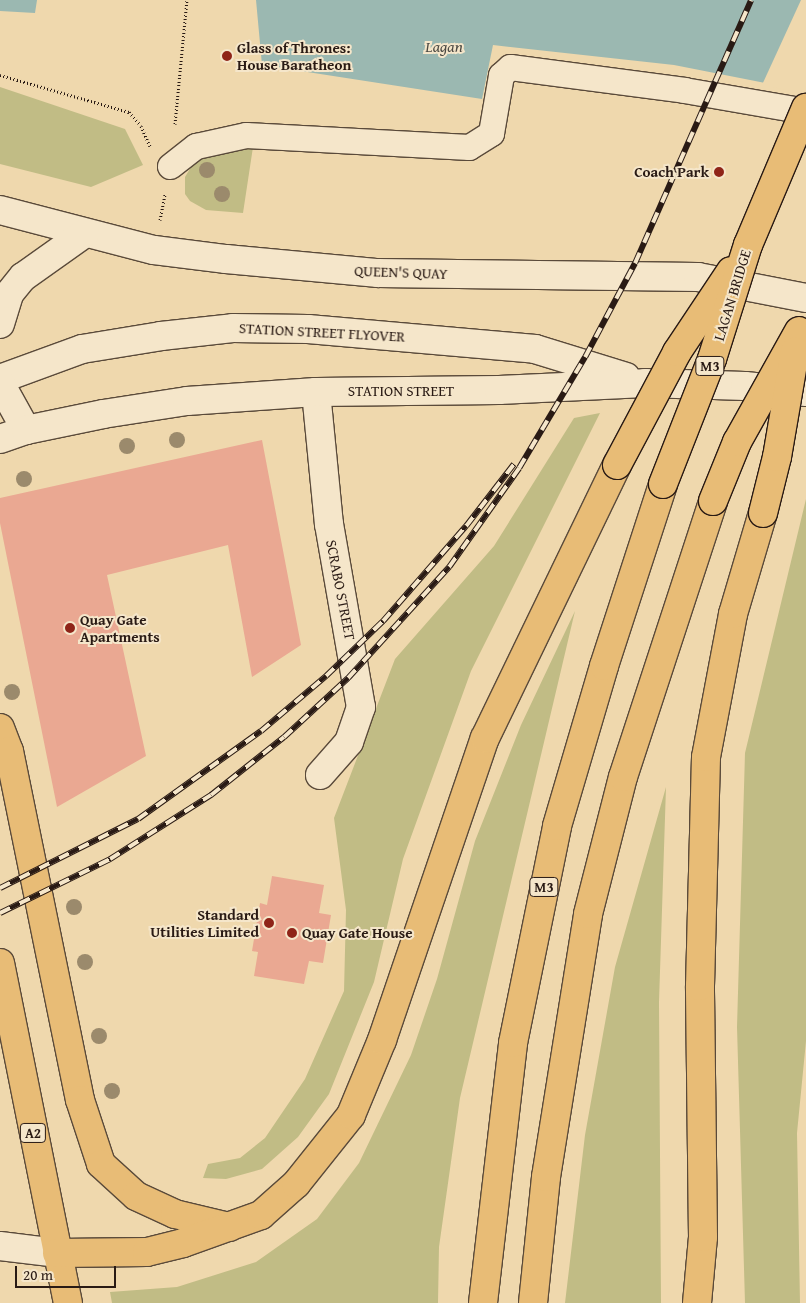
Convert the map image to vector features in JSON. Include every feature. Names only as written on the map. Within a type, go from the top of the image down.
[{"type":"main road","name":"LAGAN BRIDGE","points":[[483,1303],[513,1044],[557,826],[604,666],[663,484],[712,359],[748,245],[806,109]]},
{"type":"main road","points":[[57,1252],[147,1252],[229,1227],[261,1214],[296,1184],[351,1114],[382,1040],[485,738],[616,465],[677,352],[748,245]]},
{"type":"main road","points":[[533,1303],[546,1177],[588,914],[623,777],[713,501],[737,442],[802,323]]},
{"type":"main road","points":[[697,1303],[703,1237],[700,986],[706,758],[733,614],[777,457],[802,323]]},
{"type":"main road","points":[[0,728],[8,751],[80,1100],[102,1164],[136,1196],[175,1214],[229,1227]]},
{"type":"main road","name":"A2","points":[[0,963],[68,1303]]},
{"type":"main road","points":[[703,1237],[712,1303]]},
{"type":"street","points":[[170,166],[196,146],[246,135],[469,147],[491,133],[501,75],[510,67],[806,109]]},
{"type":"street","name":"QUEEN'S QUAY","points":[[0,210],[154,250],[378,273],[698,277],[806,298]]},
{"type":"street","points":[[0,324],[9,294],[23,277],[84,233]]},
{"type":"street","name":"STATION STREET FLYOVER","points":[[0,381],[82,349],[161,336],[234,328],[308,329],[535,349],[645,383]]},
{"type":"street","points":[[0,381],[26,430]]},
{"type":"street","name":"STATION STREET","points":[[0,439],[26,430],[187,401],[316,392],[499,390],[645,383],[745,386],[806,392]]},
{"type":"street","name":"SCRABO STREET","points":[[316,392],[329,524],[361,707],[349,742],[320,775]]},
{"type":"street","points":[[0,1246],[57,1252]]},
{"type":"path","points":[[178,101],[187,0]]},
{"type":"path","points":[[0,75],[129,112],[141,126],[155,158],[170,166],[154,250]]},
{"type":"shaded area","points":[[0,87],[125,129],[143,165],[91,187],[0,164]]},
{"type":"shaded area","points":[[253,147],[243,213],[206,210],[190,201],[185,194],[185,177],[194,162],[218,148]]},
{"type":"shaded area","points":[[600,413],[471,671],[403,859],[374,982],[329,1094],[298,1137],[262,1169],[226,1179],[203,1178],[208,1164],[240,1158],[265,1138],[305,1079],[344,991],[346,910],[334,818],[395,659],[494,546],[574,418]]},
{"type":"shaded area","points":[[806,499],[806,1041],[797,1133],[800,1303],[745,1303],[737,1027],[745,753]]},
{"type":"shaded area","points":[[575,611],[460,1098],[439,1247],[438,1303],[112,1303],[110,1292],[177,1287],[256,1262],[317,1219],[359,1163],[411,1055],[437,979],[475,841],[521,725]]},
{"type":"shaded area","points":[[666,787],[659,1002],[661,1303],[565,1303],[585,1135],[615,967]]},
{"type":"water","points":[[0,0],[37,0],[35,13],[0,11]]},
{"type":"water","name":"Lagan","points":[[256,0],[806,0],[806,91],[674,65],[493,45],[482,99],[262,65]]},
{"type":"pier","points":[[801,0],[806,0],[806,94],[762,85]]},
{"type":"building","name":"Quay Gate Apartments","points":[[262,440],[301,645],[252,677],[228,545],[107,575],[146,756],[57,807],[0,523],[0,498]]},
{"type":"building","name":"Quay Gate House","points":[[272,876],[324,885],[319,913],[331,915],[323,963],[309,961],[304,984],[254,976],[258,952],[252,951],[260,903],[267,905]]},
{"type":"railway","points":[[0,913],[110,859],[211,795],[284,737],[348,678],[449,567],[519,468],[585,357],[635,263],[751,0]]},
{"type":"railway","points":[[0,888],[138,819],[261,731],[326,676],[383,621],[466,526],[514,464]]},
{"type":"place","name":"Glass of Thrones: House Baratheon","points":[[227,56]]},
{"type":"place","name":"Coach Park","points":[[719,172]]},
{"type":"place","name":"Quay Gate Apartments","points":[[70,628]]},
{"type":"place","name":"Standard Utilities Limited","points":[[269,923]]},
{"type":"place","name":"Quay Gate House","points":[[292,933]]}]
